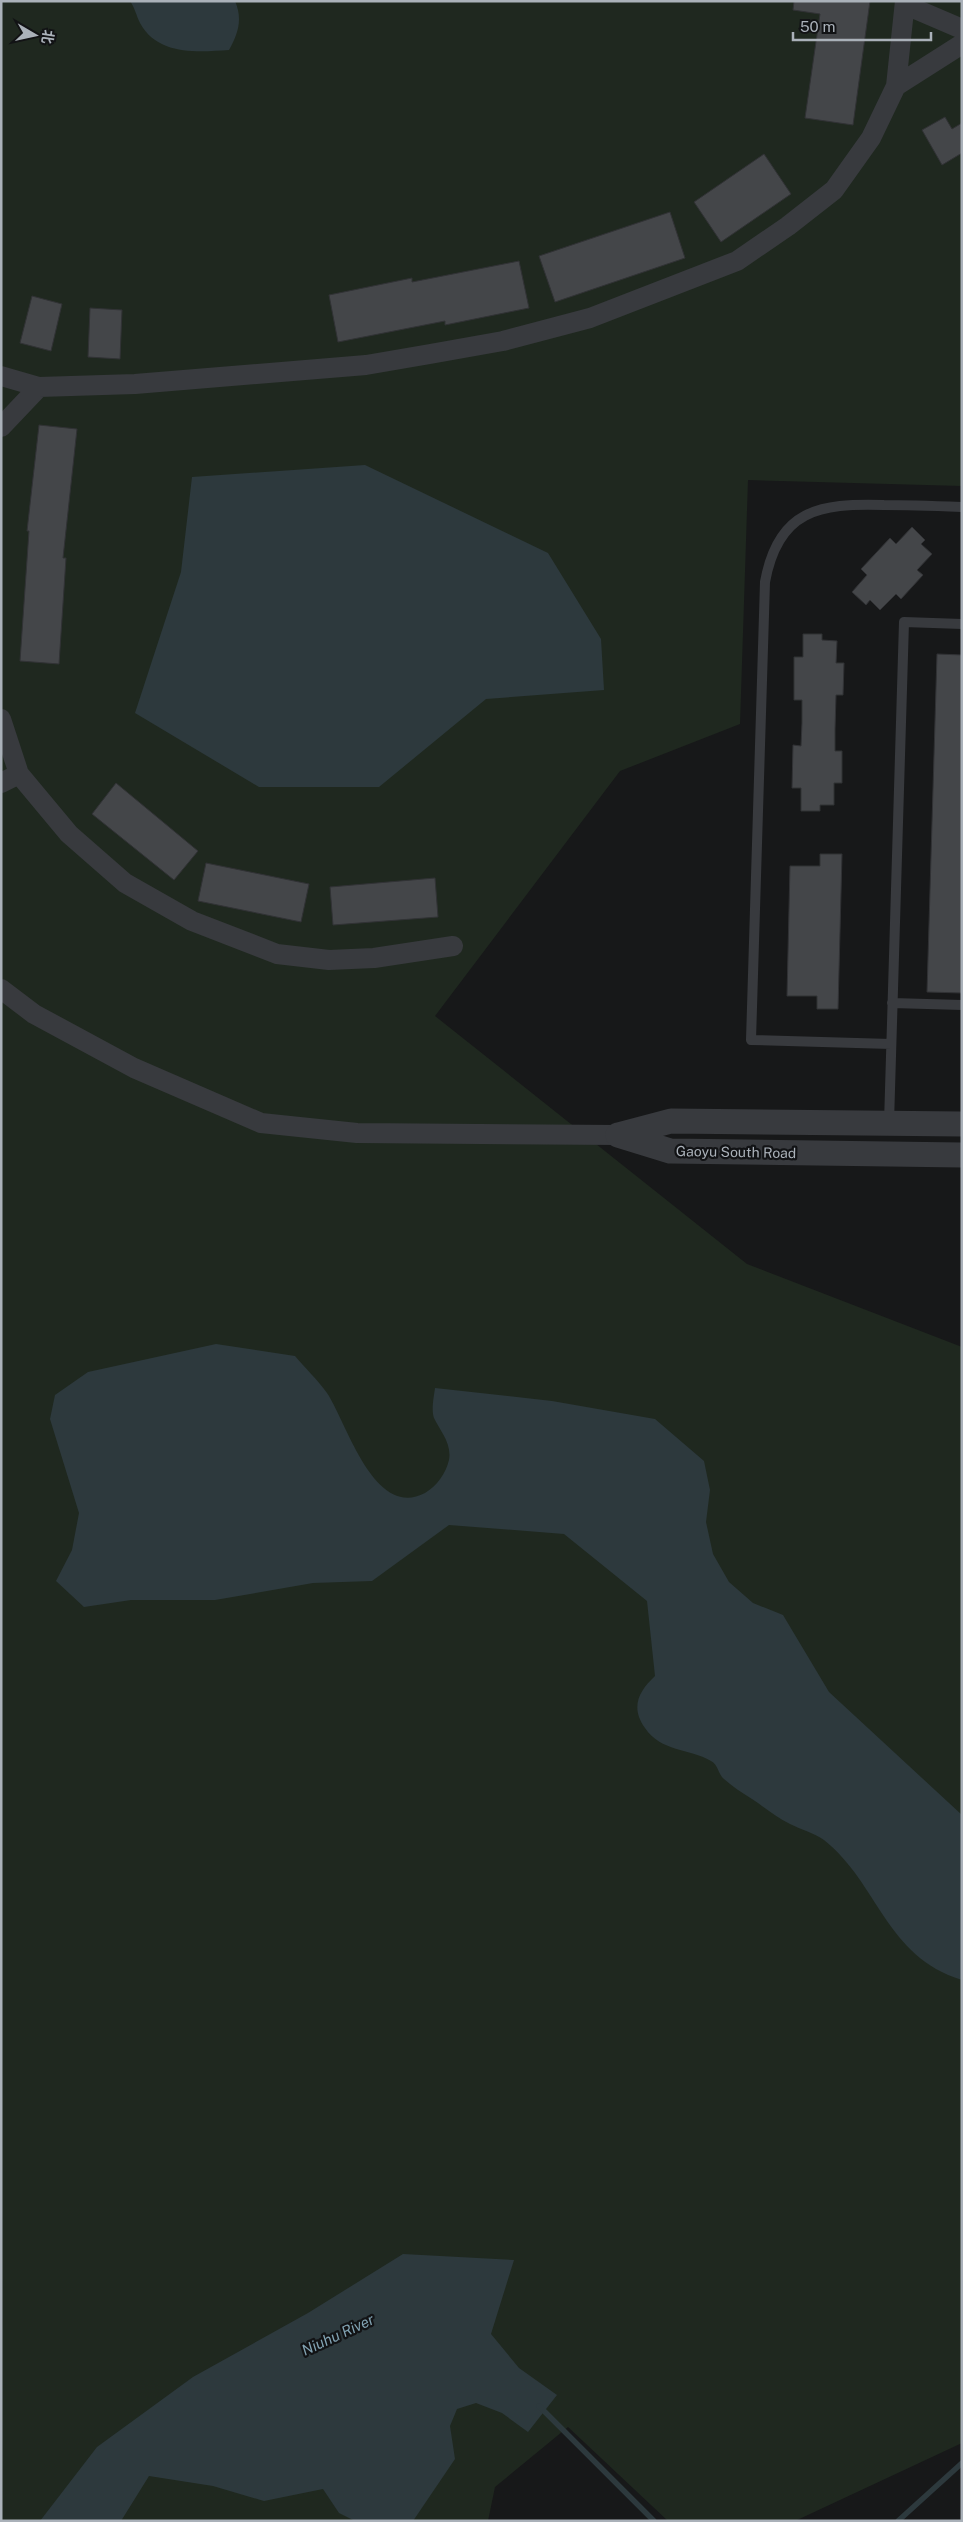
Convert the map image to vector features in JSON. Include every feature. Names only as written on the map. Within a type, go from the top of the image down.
[{"type":"street","points":[[1,376],[38,387],[135,384],[366,365],[503,341],[590,318],[737,261],[788,226],[834,190],[871,138],[896,86],[906,3],[962,29]]},
{"type":"street","points":[[896,86],[962,44]]},
{"type":"street","points":[[1,427],[38,387]]},
{"type":"street","points":[[1,719],[10,779],[125,883],[192,922],[277,954],[329,960],[374,958],[453,946]]},
{"type":"street","points":[[1,989],[34,1014],[134,1068],[261,1123],[357,1133],[618,1135],[671,1121],[962,1124]]},
{"type":"street","name":"Gaoyu South Road","points":[[618,1135],[670,1151],[962,1155]]},
{"type":"lane","points":[[891,1044],[751,1040],[765,582],[769,560],[779,541],[793,524],[812,512],[832,505],[854,504],[962,507]]},
{"type":"lane","points":[[889,1123],[904,622],[962,624]]},
{"type":"lane","points":[[892,1003],[962,1005]]},
{"type":"shaded area","points":[[1,1],[962,1],[962,486],[748,480],[740,724],[620,771],[435,1016],[747,1264],[962,1347],[962,2443],[795,2521],[668,2521],[568,2427],[495,2487],[488,2521],[1,2521]]},
{"type":"water","points":[[130,1],[235,1],[239,14],[237,32],[229,50],[192,51],[168,47],[148,34],[140,23]]},
{"type":"water","points":[[365,465],[548,553],[601,639],[604,690],[486,699],[379,787],[259,787],[135,713],[181,572],[192,477]]},
{"type":"water","points":[[216,1344],[295,1356],[327,1393],[353,1445],[377,1481],[391,1493],[407,1498],[425,1493],[433,1487],[448,1465],[449,1448],[433,1415],[435,1388],[552,1401],[655,1419],[704,1461],[710,1490],[706,1522],[713,1554],[729,1582],[753,1603],[783,1615],[829,1692],[962,1815],[962,1980],[936,1969],[916,1954],[899,1937],[858,1877],[843,1858],[824,1840],[785,1821],[737,1789],[722,1777],[715,1764],[711,1761],[667,1746],[652,1736],[640,1720],[637,1706],[641,1694],[655,1676],[647,1601],[564,1534],[449,1525],[372,1581],[313,1583],[215,1600],[131,1600],[84,1607],[56,1581],[72,1550],[79,1513],[50,1419],[55,1395],[88,1372]]},
{"type":"water","points":[[403,2254],[514,2260],[491,2334],[519,2368],[557,2395],[528,2432],[502,2413],[476,2403],[457,2409],[450,2426],[455,2459],[413,2521],[355,2521],[339,2513],[323,2489],[264,2501],[213,2486],[149,2476],[121,2521],[40,2521],[97,2447],[193,2377],[308,2313]]},
{"type":"building","points":[[794,1],[870,1],[853,125],[805,118],[820,14],[793,10]]},
{"type":"building","points":[[945,117],[952,129],[962,123],[962,153],[942,165],[922,130]]},
{"type":"building","points":[[764,154],[791,194],[721,242],[694,202]]},
{"type":"building","points":[[670,212],[685,258],[555,302],[539,256]]},
{"type":"building","points":[[519,261],[529,308],[445,325],[445,321],[338,342],[329,295],[412,278],[412,282]]},
{"type":"building","points":[[32,296],[62,304],[51,351],[20,343]]},
{"type":"building","points":[[90,308],[122,310],[120,359],[88,357]]},
{"type":"building","points":[[39,425],[77,429],[63,558],[66,558],[59,664],[20,661],[29,531],[27,531]]},
{"type":"building","points":[[912,527],[925,540],[921,544],[932,554],[917,570],[923,575],[901,599],[896,594],[880,610],[870,600],[866,605],[852,592],[867,575],[861,569],[890,538],[896,544]]},
{"type":"building","points":[[803,634],[822,634],[822,640],[837,641],[836,663],[844,663],[843,695],[836,695],[835,729],[835,751],[842,751],[842,783],[834,783],[834,805],[820,805],[820,811],[801,811],[801,788],[792,788],[793,745],[801,746],[802,723],[802,700],[794,700],[794,657],[803,657]]},
{"type":"building","points":[[937,654],[962,655],[962,993],[927,992]]},
{"type":"building","points":[[116,783],[198,851],[174,880],[92,814]]},
{"type":"building","points":[[820,854],[842,854],[838,1009],[817,1009],[817,996],[787,996],[790,866],[820,866]]},
{"type":"building","points":[[206,863],[309,884],[301,922],[198,901]]},
{"type":"building","points":[[435,878],[438,917],[333,925],[330,887]]},
{"type":"waterway","name":"Niuhu River","points":[[539,2406],[654,2521]]},
{"type":"waterway","name":"Niuhu River","points":[[898,2521],[962,2463]]}]
